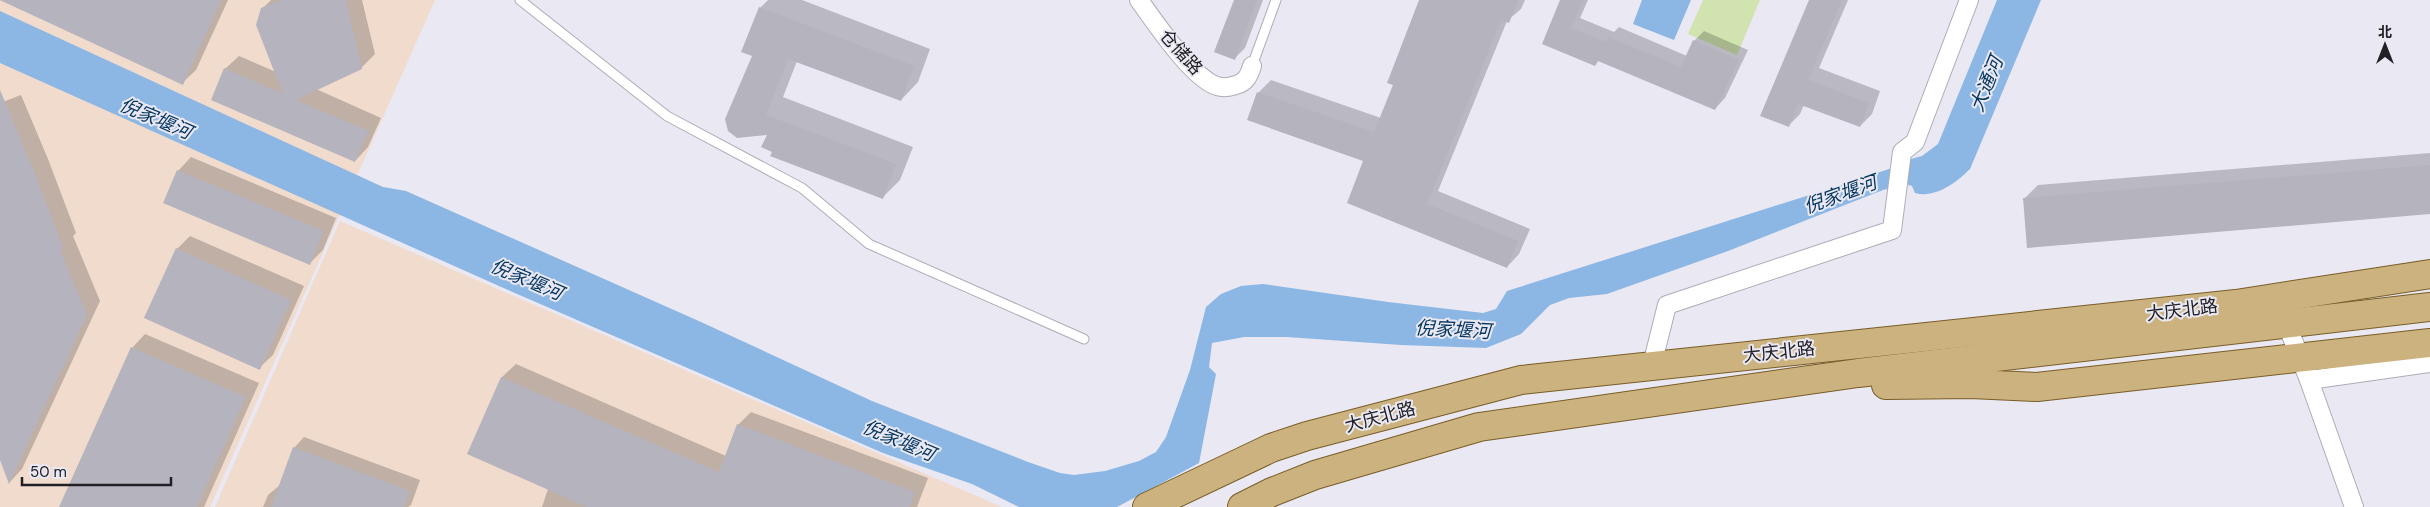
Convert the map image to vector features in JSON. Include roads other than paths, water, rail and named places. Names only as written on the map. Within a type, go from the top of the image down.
[{"type":"main road","name":"大庆北路","points":[[1147,507],[1271,448],[1307,436],[1521,380],[2073,323],[2276,298],[2430,274]]},
{"type":"main road","name":"大庆北路","points":[[1242,507],[1272,492],[1315,475],[1479,427],[1858,373],[2430,307]]},
{"type":"main road","points":[[1858,373],[1874,384],[1897,386],[1971,384],[2038,386],[2305,369],[2430,343]]},
{"type":"street","name":"仓储路","points":[[1140,0],[1194,70],[1216,86],[1229,87],[1242,83],[1249,76],[1252,66]]},
{"type":"street","points":[[1652,366],[1668,305],[1892,230],[1902,152],[1915,142],[1969,0]]},
{"type":"street","points":[[2276,298],[2305,369],[2354,507]]},
{"type":"street","points":[[2305,369],[2430,363]]},
{"type":"lane","points":[[520,0],[668,116],[802,188],[869,244],[1084,340]]},
{"type":"lane","points":[[1252,66],[1276,0]]},
{"type":"water","points":[[1642,0],[1691,0],[1674,40],[1633,24]]},
{"type":"water","points":[[1997,0],[2041,0],[1970,169],[1945,188],[1930,194],[1915,193],[1912,186],[1906,184],[1883,190],[1728,251],[1607,294],[1569,298],[1550,305],[1521,334],[1486,348],[1401,345],[1287,337],[1244,337],[1212,343],[1209,367],[1216,374],[1199,463],[1117,507],[1019,507],[972,484],[883,453],[499,286],[0,63],[0,11],[383,187],[406,191],[701,322],[872,401],[1028,462],[1060,473],[1074,475],[1105,471],[1139,461],[1156,452],[1166,437],[1190,370],[1206,307],[1221,294],[1241,286],[1263,284],[1388,302],[1483,313],[1496,309],[1507,291],[1847,183],[1922,156],[1938,144]]},
{"type":"water label","name":"大通河","points":[[1986,84]]},
{"type":"water label","name":"倪家堰河","points":[[156,118]]},
{"type":"water label","name":"倪家堰河","points":[[1840,194]]},
{"type":"water label","name":"倪家堰河","points":[[527,279]]},
{"type":"water label","name":"倪家堰河","points":[[1453,329]]},
{"type":"water label","name":"倪家堰河","points":[[899,440]]}]
